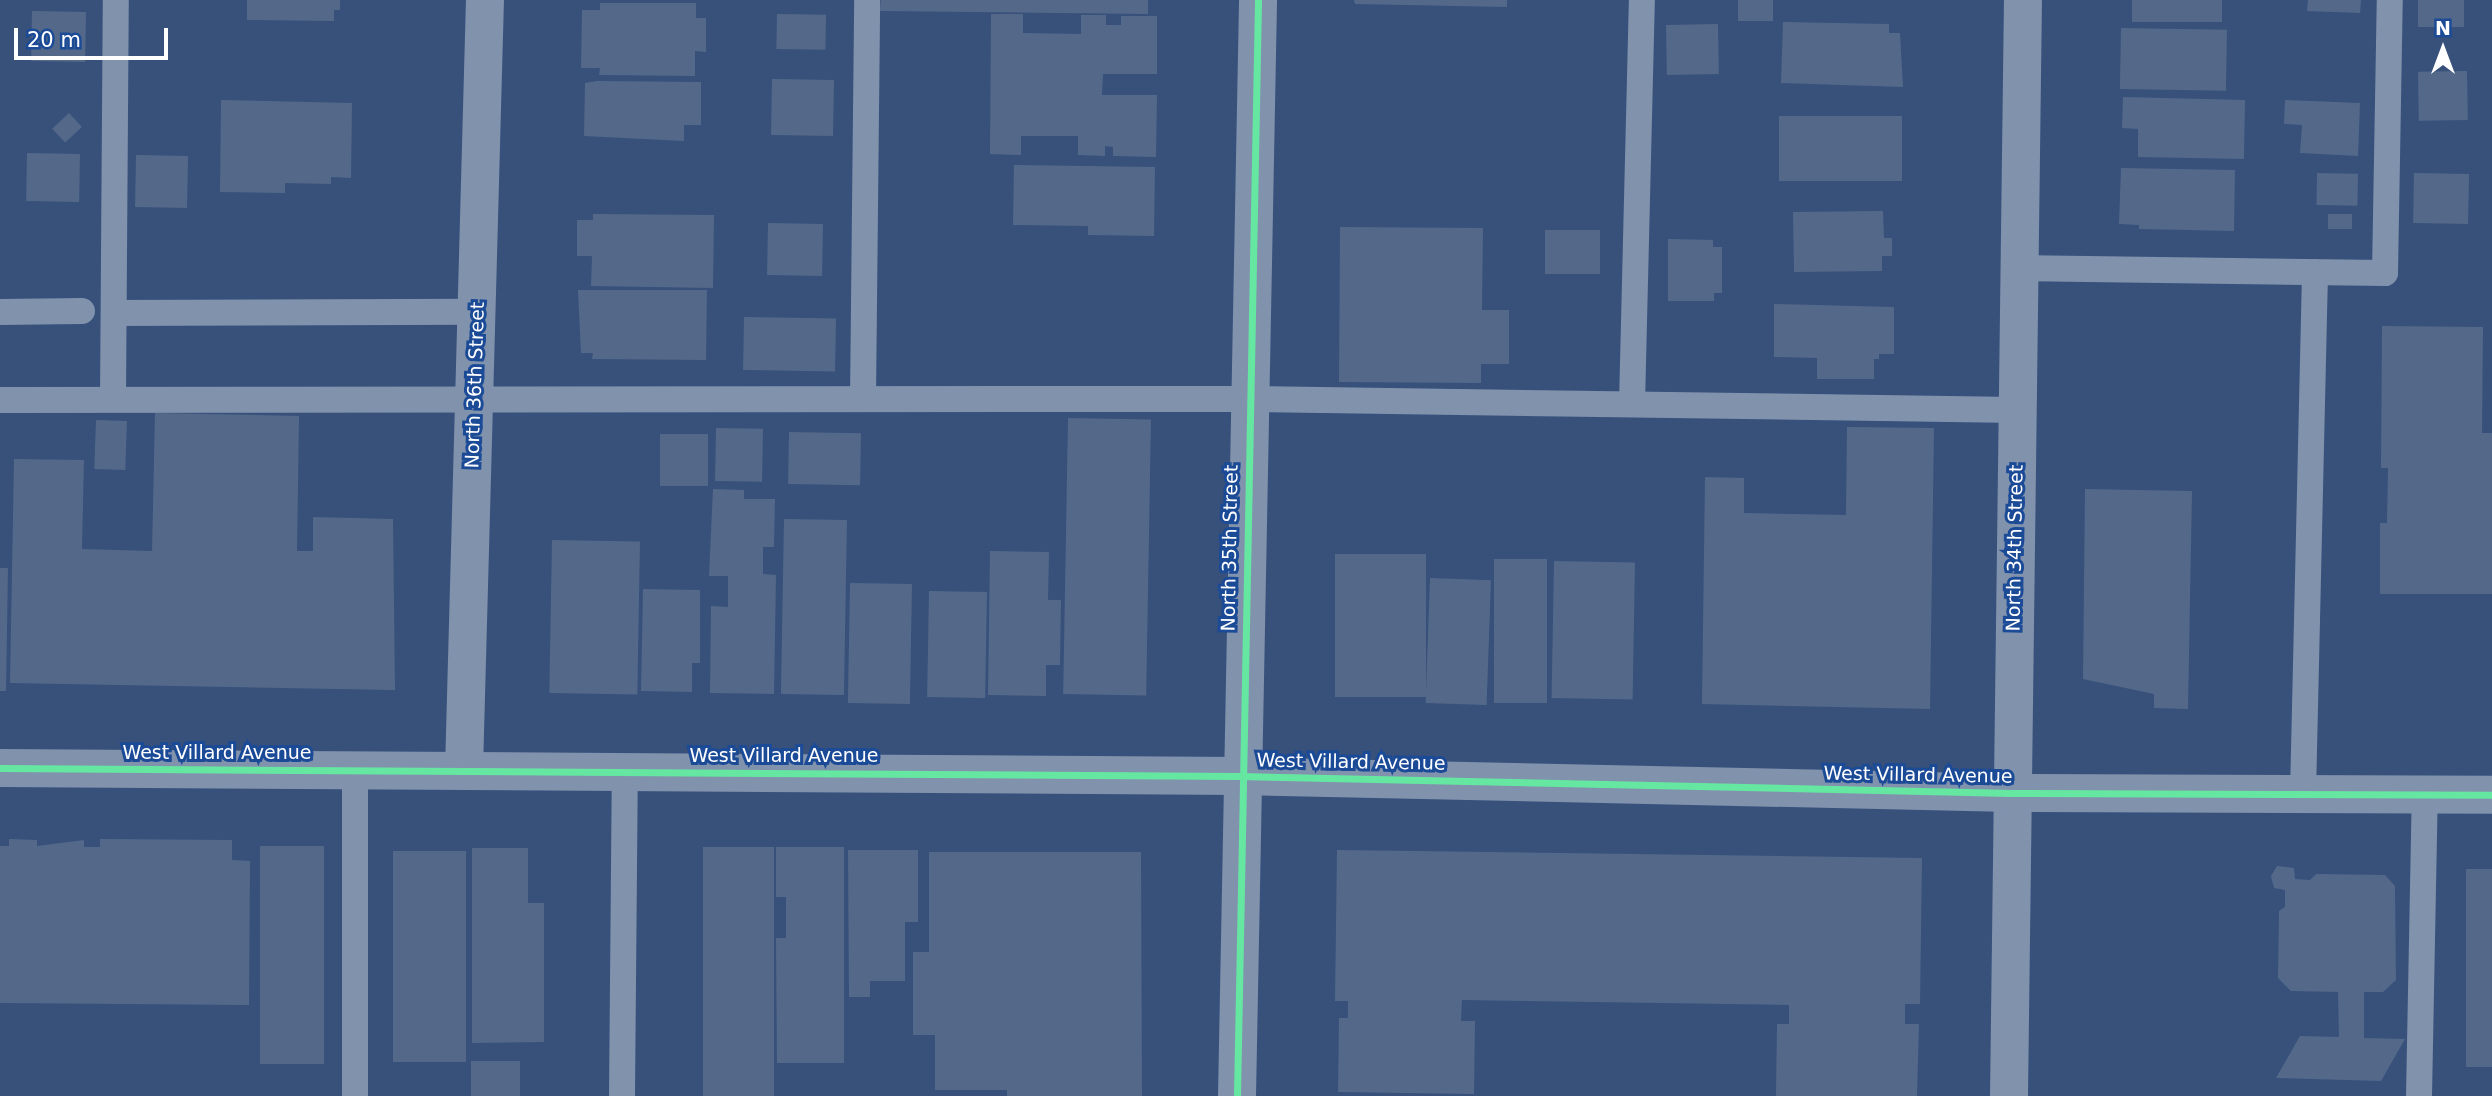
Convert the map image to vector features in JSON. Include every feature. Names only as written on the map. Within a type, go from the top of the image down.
[{"type":"street","name":"North 36th Street","points":[[464,770],[485,0]]},
{"type":"street","name":"North 35th Street","points":[[1237,1096],[1240,776],[1258,0]]},
{"type":"street","name":"North 34th Street","points":[[2009,1096],[2023,0]]},
{"type":"street","name":"West Villard Avenue","points":[[0,768],[1240,776],[2012,793],[2492,795]]},
{"type":"lane","points":[[113,399],[116,0]]},
{"type":"lane","points":[[863,399],[867,0]]},
{"type":"lane","points":[[1632,404],[1642,0]]},
{"type":"lane","points":[[2019,268],[2385,273],[2390,0]]},
{"type":"lane","points":[[2303,794],[2315,272]]},
{"type":"lane","points":[[0,312],[82,311]]},
{"type":"lane","points":[[114,313],[477,312]]},
{"type":"lane","points":[[0,400],[474,397],[1249,399],[2017,410]]},
{"type":"lane","points":[[355,769],[355,1096]]},
{"type":"lane","points":[[622,1096],[625,771]]},
{"type":"lane","points":[[2420,1096],[2425,794]]},
{"type":"building","points":[[247,0],[340,0],[340,10],[334,10],[334,21],[247,20]]},
{"type":"building","points":[[881,0],[1148,0],[1148,14],[880,11]]},
{"type":"building","points":[[1354,0],[1507,0],[1507,7],[1355,4]]},
{"type":"building","points":[[1738,0],[1773,0],[1773,21],[1738,21]]},
{"type":"building","points":[[2132,0],[2222,0],[2222,22],[2132,22]]},
{"type":"building","points":[[2308,0],[2361,0],[2360,13],[2307,11]]},
{"type":"building","points":[[2418,0],[2464,0],[2464,27],[2418,27]]},
{"type":"building","points":[[600,3],[696,3],[696,18],[706,18],[706,52],[695,51],[695,76],[599,75],[600,68],[581,68],[582,10],[600,10]]},
{"type":"building","points":[[32,11],[86,12],[85,62],[31,61]]},
{"type":"building","points":[[777,14],[826,15],[825,50],[776,49]]},
{"type":"building","points":[[991,14],[1023,14],[1023,33],[1081,34],[1081,15],[1106,15],[1106,25],[1121,25],[1121,16],[1157,16],[1157,74],[1103,74],[1102,95],[1157,95],[1156,157],[1113,156],[1113,147],[1105,146],[1105,156],[1078,155],[1078,136],[1021,136],[1021,155],[990,154]]},
{"type":"building","points":[[1783,22],[1889,24],[1889,33],[1900,33],[1903,87],[1781,83]]},
{"type":"building","points":[[1718,24],[1719,74],[1667,75],[1666,25]]},
{"type":"building","points":[[2121,28],[2227,30],[2226,91],[2120,89]]},
{"type":"building","points":[[2467,71],[2468,120],[2419,121],[2418,72]]},
{"type":"building","points":[[772,79],[834,80],[833,136],[771,135]]},
{"type":"building","points":[[701,82],[701,125],[684,125],[684,141],[584,136],[585,83]]},
{"type":"building","points":[[2123,97],[2245,100],[2244,159],[2138,157],[2138,129],[2122,128]]},
{"type":"building","points":[[221,100],[352,103],[351,178],[331,177],[331,184],[285,183],[285,193],[220,192]]},
{"type":"building","points":[[2285,100],[2360,103],[2358,156],[2300,153],[2302,125],[2284,124]]},
{"type":"building","points":[[69,113],[82,127],[65,143],[52,129]]},
{"type":"building","points":[[1779,116],[1902,116],[1902,181],[1779,181]]},
{"type":"building","points":[[27,153],[80,154],[79,202],[26,201]]},
{"type":"building","points":[[136,155],[188,156],[187,208],[135,207]]},
{"type":"building","points":[[1014,165],[1155,167],[1154,236],[1088,235],[1088,226],[1013,225]]},
{"type":"building","points":[[2121,168],[2235,170],[2234,231],[2139,229],[2139,225],[2119,224]]},
{"type":"building","points":[[2317,173],[2358,174],[2357,206],[2316,205]]},
{"type":"building","points":[[2414,173],[2469,174],[2468,224],[2413,223]]},
{"type":"building","points":[[1883,211],[1884,238],[1892,238],[1892,256],[1882,256],[1882,271],[1794,272],[1793,212]]},
{"type":"building","points":[[593,214],[714,215],[713,288],[591,286],[592,256],[577,256],[577,220],[593,220]]},
{"type":"building","points":[[2328,214],[2352,214],[2352,229],[2328,229]]},
{"type":"building","points":[[768,223],[823,224],[822,276],[767,275]]},
{"type":"building","points":[[1340,227],[1483,228],[1482,310],[1509,310],[1509,364],[1481,364],[1481,383],[1339,382]]},
{"type":"building","points":[[1545,230],[1600,230],[1600,274],[1545,274]]},
{"type":"building","points":[[1668,239],[1713,240],[1713,247],[1722,247],[1722,293],[1714,293],[1714,301],[1668,301]]},
{"type":"building","points":[[578,290],[707,290],[706,360],[592,359],[593,353],[581,353]]},
{"type":"building","points":[[1774,304],[1894,307],[1894,354],[1879,354],[1879,359],[1874,359],[1874,379],[1817,379],[1817,358],[1774,357]]},
{"type":"building","points":[[744,317],[836,319],[835,372],[743,370]]},
{"type":"building","points":[[2382,326],[2483,327],[2482,433],[2492,433],[2492,594],[2380,594],[2380,523],[2387,523],[2388,468],[2381,468]]},
{"type":"building","points":[[155,413],[299,416],[297,551],[313,551],[313,517],[393,519],[395,690],[10,683],[14,459],[84,460],[82,549],[152,551]]},
{"type":"building","points":[[1068,418],[1151,419],[1146,695],[1063,694]]},
{"type":"building","points":[[96,420],[127,421],[125,470],[94,469]]},
{"type":"building","points":[[1847,427],[1934,428],[1930,709],[1702,704],[1705,477],[1744,478],[1744,513],[1846,515]]},
{"type":"building","points":[[716,428],[763,429],[762,482],[715,481]]},
{"type":"building","points":[[789,432],[861,433],[860,485],[788,484]]},
{"type":"building","points":[[660,434],[708,434],[708,486],[660,486]]},
{"type":"building","points":[[713,489],[744,490],[744,499],[775,499],[774,547],[763,547],[763,574],[776,575],[774,694],[710,693],[711,606],[728,607],[728,576],[709,576]]},
{"type":"building","points":[[2085,489],[2192,491],[2188,709],[2154,708],[2154,694],[2083,679]]},
{"type":"building","points":[[784,519],[847,520],[844,695],[781,694]]},
{"type":"building","points":[[552,540],[640,542],[637,695],[549,693]]},
{"type":"building","points":[[990,551],[1049,552],[1048,600],[1061,600],[1060,665],[1046,665],[1046,696],[988,695]]},
{"type":"building","points":[[1335,554],[1426,554],[1426,697],[1335,697]]},
{"type":"building","points":[[1494,559],[1547,559],[1547,703],[1494,703]]},
{"type":"building","points":[[1554,561],[1635,562],[1633,699],[1552,698]]},
{"type":"building","points":[[0,568],[8,568],[6,691],[0,691]]},
{"type":"building","points":[[1430,578],[1491,580],[1487,705],[1426,703]]},
{"type":"building","points":[[850,583],[912,584],[910,704],[848,703]]},
{"type":"building","points":[[643,589],[700,590],[700,663],[692,663],[692,692],[641,691]]},
{"type":"building","points":[[929,591],[987,592],[985,698],[927,697]]},
{"type":"building","points":[[9,839],[37,840],[37,846],[84,840],[84,847],[100,847],[100,839],[232,840],[232,860],[250,861],[249,1005],[0,1003],[0,846],[9,846]]},
{"type":"building","points":[[260,846],[324,846],[324,1064],[260,1064]]},
{"type":"building","points":[[703,847],[774,847],[774,1096],[703,1096]]},
{"type":"building","points":[[776,847],[844,847],[844,1063],[777,1063],[776,938],[786,938],[786,897],[776,897]]},
{"type":"building","points":[[472,848],[528,848],[528,903],[544,903],[544,1042],[472,1043]]},
{"type":"building","points":[[848,850],[918,850],[918,922],[905,922],[905,981],[870,981],[870,997],[849,997]]},
{"type":"building","points":[[1337,850],[1922,858],[1920,1004],[1905,1004],[1905,1024],[1919,1024],[1917,1096],[1776,1096],[1777,1024],[1789,1024],[1789,1005],[1462,1000],[1461,1021],[1475,1021],[1474,1094],[1338,1092],[1339,1018],[1348,1018],[1348,1001],[1335,1001]]},
{"type":"building","points":[[393,851],[466,851],[466,1062],[393,1062]]},
{"type":"building","points":[[929,852],[1141,852],[1142,1096],[1007,1096],[1007,1090],[935,1090],[935,1035],[913,1035],[913,952],[929,952]]},
{"type":"building","points":[[2277,866],[2294,868],[2295,879],[2310,880],[2316,874],[2385,875],[2395,886],[2396,980],[2383,992],[2364,992],[2364,1038],[2405,1039],[2381,1081],[2276,1078],[2300,1036],[2339,1037],[2338,992],[2291,991],[2278,978],[2279,911],[2285,907],[2285,890],[2274,888],[2271,876]]},
{"type":"building","points":[[2466,869],[2492,869],[2492,1067],[2466,1067]]},
{"type":"building","points":[[471,1061],[520,1061],[520,1096],[471,1096]]},
{"type":"cycle path","points":[[1237,1096],[1258,0]]},
{"type":"cycle path","points":[[0,768],[1240,776],[2012,793],[2492,795]]}]
